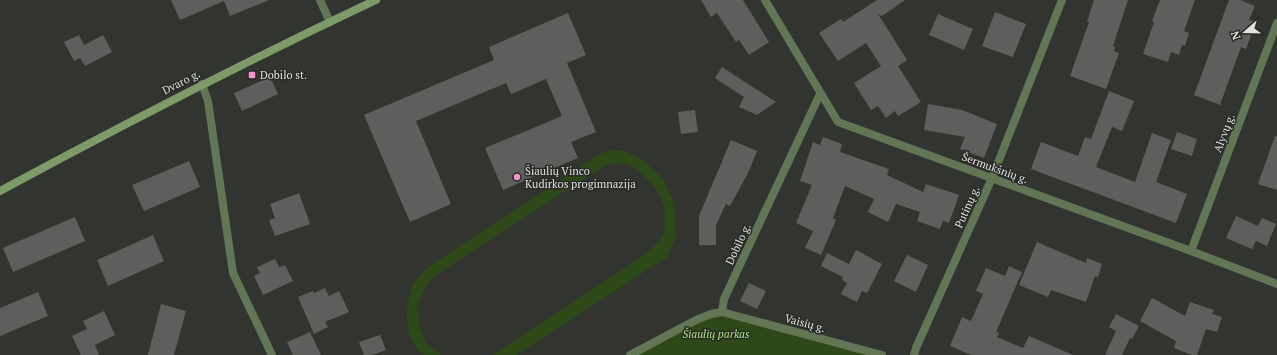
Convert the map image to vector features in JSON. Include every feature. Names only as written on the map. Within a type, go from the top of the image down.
[{"type":"main road","name":"Dvaro g.","points":[[0,191],[202,84],[376,0]]},
{"type":"street","points":[[320,0],[330,22]]},
{"type":"street","name":"Šermukšnių g.","points":[[764,0],[838,122],[1277,284]]},
{"type":"street","name":"Putinų g.","points":[[914,355],[992,178],[1062,0]]},
{"type":"street","name":"Alyvų g.","points":[[1191,251],[1277,23]]},
{"type":"street","points":[[202,84],[208,101],[233,273],[272,355]]},
{"type":"street","name":"Dobilo g.","points":[[722,312],[724,300],[820,94]]},
{"type":"street","points":[[630,355],[696,320],[711,314],[722,312]]},
{"type":"street","name":"Vaisių g.","points":[[722,312],[882,355]]},
{"type":"green space","points":[[616,150],[625,151],[643,160],[663,179],[674,203],[676,236],[667,257],[517,355],[493,355],[644,255],[662,236],[665,226],[664,207],[659,194],[650,181],[632,167],[623,163],[604,166],[436,275],[424,288],[417,307],[419,326],[426,343],[441,355],[423,355],[412,340],[407,322],[410,295],[414,283],[419,276],[428,267],[602,153]]},
{"type":"green space","name":"Šiaulių parkas","points":[[722,312],[882,355],[630,355],[696,320]]},
{"type":"building","points":[[171,0],[269,0],[230,16],[224,1],[180,20]]},
{"type":"building","points":[[701,0],[743,0],[769,42],[749,55],[739,40],[736,42],[717,13],[711,17]]},
{"type":"building","points":[[877,0],[905,0],[882,16],[878,14],[907,60],[898,66],[921,102],[898,116],[895,111],[886,118],[878,106],[871,110],[854,83],[881,66],[866,43],[838,61],[819,33],[841,19],[843,22]]},
{"type":"building","points":[[1094,0],[1128,0],[1113,46],[1115,47],[1114,51],[1119,53],[1106,89],[1070,76],[1089,22],[1087,22]]},
{"type":"building","points":[[1160,0],[1195,0],[1184,31],[1189,33],[1185,46],[1182,45],[1179,55],[1171,52],[1168,62],[1143,54],[1154,22],[1152,21]]},
{"type":"building","points":[[1229,0],[1240,0],[1255,6],[1249,20],[1256,22],[1246,49],[1241,47],[1220,105],[1194,95]]},
{"type":"building","points":[[995,12],[1026,24],[1013,57],[982,46]]},
{"type":"building","points":[[568,13],[586,55],[567,63],[596,132],[571,142],[578,158],[503,190],[485,148],[562,116],[546,79],[511,94],[506,83],[416,121],[451,204],[410,222],[364,115],[494,60],[489,47]]},
{"type":"building","points":[[938,14],[973,29],[964,50],[929,35]]},
{"type":"building","points":[[79,35],[84,45],[103,35],[112,52],[85,66],[80,58],[74,61],[64,42]]},
{"type":"building","points":[[722,67],[776,102],[757,115],[739,107],[744,97],[715,78]]},
{"type":"building","points":[[270,77],[278,94],[242,111],[234,93]]},
{"type":"building","points":[[1109,91],[1134,101],[1122,131],[1112,127],[1096,167],[1135,182],[1152,133],[1171,140],[1156,182],[1187,194],[1176,223],[1031,169],[1041,142],[1078,156],[1085,137],[1091,139]]},
{"type":"building","points":[[928,104],[962,110],[997,124],[984,158],[960,149],[965,137],[924,130]]},
{"type":"building","points":[[695,110],[698,132],[681,134],[678,112]]},
{"type":"building","points":[[1177,132],[1197,139],[1192,156],[1171,149]]},
{"type":"building","points":[[1275,136],[1277,137],[1277,190],[1258,184]]},
{"type":"building","points":[[823,137],[842,144],[840,152],[889,169],[887,175],[923,192],[926,184],[959,195],[949,223],[943,221],[940,229],[917,221],[920,212],[896,204],[888,222],[868,212],[874,199],[845,186],[833,218],[836,220],[821,255],[805,248],[813,231],[796,223],[812,185],[800,181],[813,142],[820,145]]},
{"type":"building","points":[[731,140],[757,151],[749,171],[730,206],[726,204],[716,225],[716,245],[699,245],[699,216]]},
{"type":"building","points":[[189,161],[200,187],[144,211],[132,185]]},
{"type":"building","points":[[299,193],[310,224],[275,236],[269,220],[275,218],[270,204]]},
{"type":"building","points":[[1236,216],[1258,226],[1262,218],[1276,224],[1267,246],[1256,241],[1252,249],[1226,238]]},
{"type":"building","points":[[75,217],[85,241],[13,272],[3,248]]},
{"type":"building","points":[[153,235],[164,261],[108,286],[97,260]]},
{"type":"building","points":[[1037,242],[1086,263],[1087,258],[1102,264],[1098,277],[1095,276],[1086,302],[1051,290],[1048,297],[1019,285]]},
{"type":"building","points":[[856,250],[882,264],[867,293],[862,291],[857,302],[841,294],[847,283],[842,280],[843,277],[821,266],[827,253],[849,264]]},
{"type":"building","points":[[907,255],[928,265],[916,292],[894,281]]},
{"type":"building","points":[[275,259],[279,267],[285,265],[293,281],[263,295],[254,276],[260,273],[257,267]]},
{"type":"building","points":[[1009,266],[1022,272],[996,332],[999,333],[997,337],[1023,348],[1029,336],[1073,355],[971,355],[950,346],[962,317],[971,321],[983,294],[976,291],[986,268],[1005,276]]},
{"type":"building","points":[[749,283],[766,291],[757,309],[740,301]]},
{"type":"building","points":[[325,288],[329,296],[339,291],[349,312],[325,322],[328,327],[314,334],[298,297],[313,291],[314,293]]},
{"type":"building","points":[[38,292],[48,316],[0,336],[0,308]]},
{"type":"building","points":[[1152,298],[1185,316],[1190,302],[1214,310],[1212,314],[1222,317],[1217,332],[1206,329],[1197,355],[1192,355],[1174,348],[1176,341],[1140,321]]},
{"type":"building","points":[[161,304],[186,311],[174,355],[148,355]]},
{"type":"building","points":[[104,311],[115,335],[95,345],[99,355],[81,355],[72,336],[87,329],[83,321]]},
{"type":"building","points":[[1116,314],[1139,326],[1132,339],[1130,338],[1122,355],[1105,355],[1116,331],[1109,327]]},
{"type":"building","points":[[310,332],[321,355],[293,355],[287,342]]},
{"type":"building","points":[[380,335],[386,350],[372,355],[364,355],[359,342]]},
{"type":"place","name":"Dobilo st.","points":[[252,75]]},
{"type":"place","name":"Šiaulių Vinco Kudirkos progimnazija","points":[[517,177]]}]
